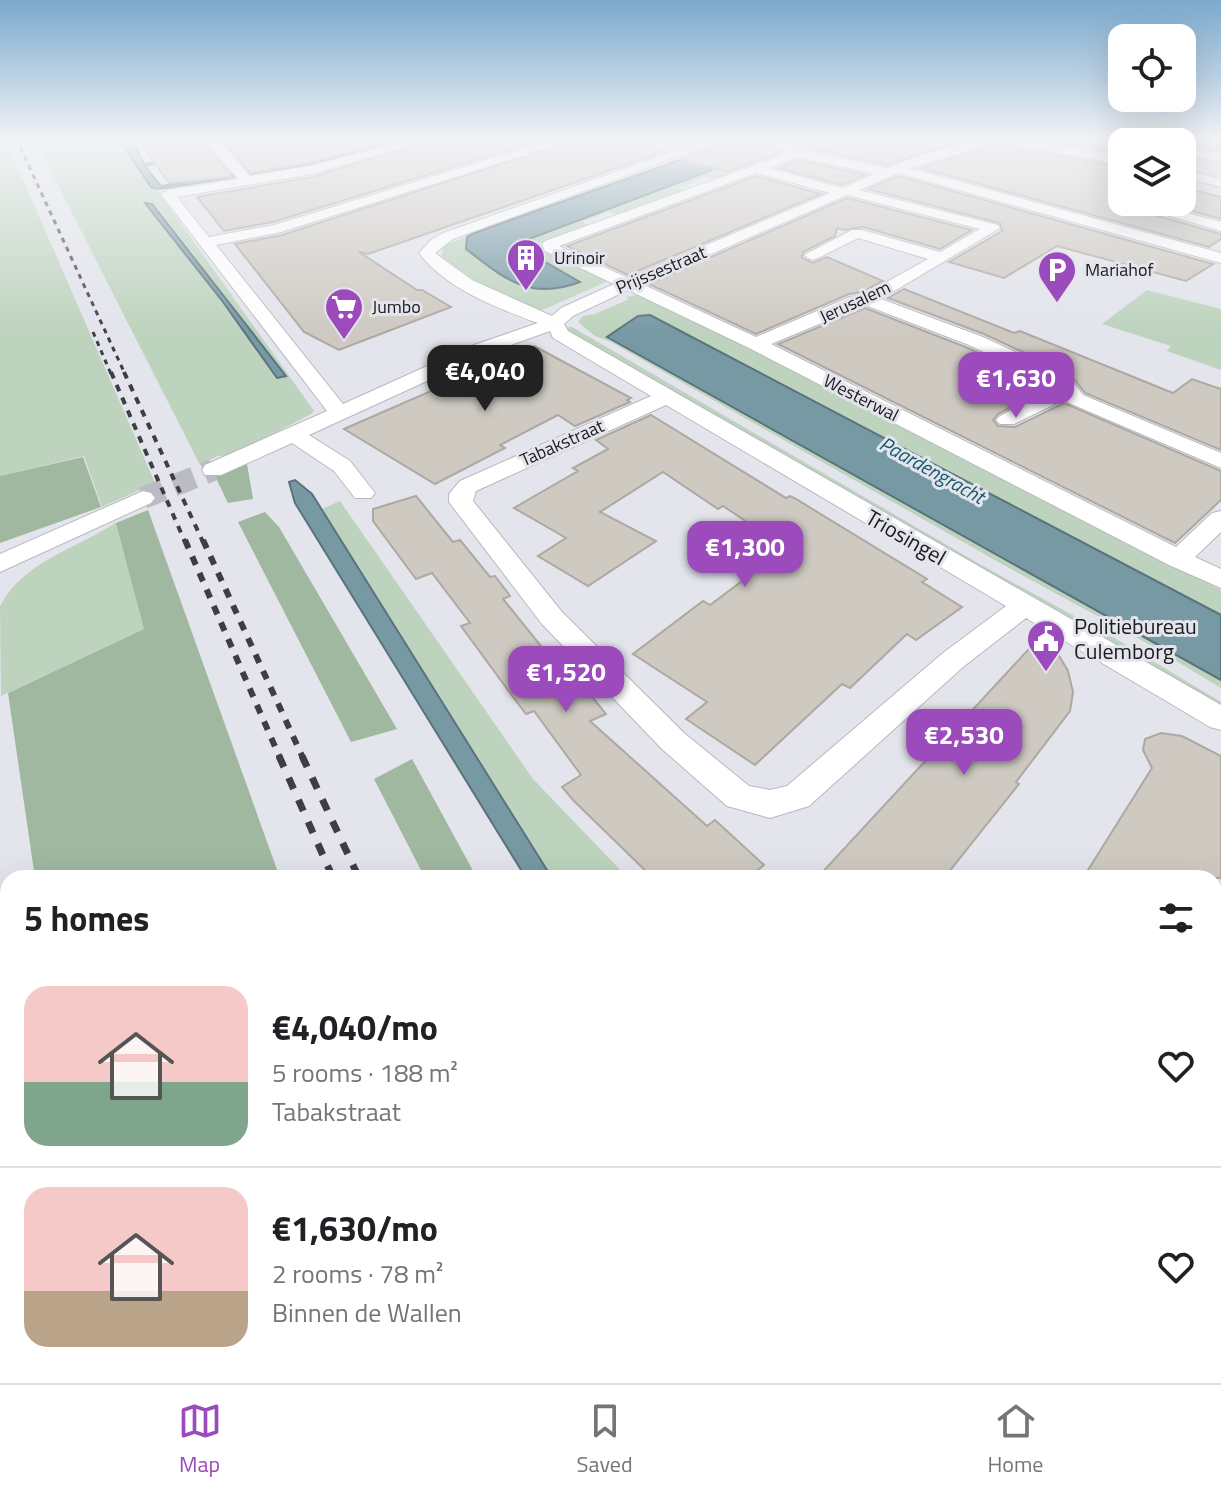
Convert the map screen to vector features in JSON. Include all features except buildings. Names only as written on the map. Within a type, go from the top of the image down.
[{"type":"street","points":[[175,203],[339,412]]},
{"type":"street","points":[[205,242],[276,229],[362,203]]},
{"type":"street","name":"Triosingel","points":[[540,203],[448,236],[427,253],[434,264],[498,300],[555,323],[560,334],[1221,719]]},
{"type":"street","name":"Westerwal","points":[[664,203],[550,244],[551,248],[756,344],[1221,580]]},
{"type":"street","name":"Prijssestraat","points":[[213,470],[481,349],[555,323],[567,312],[817,203]]},
{"type":"street","name":"Jerusalem","points":[[756,344],[856,301],[867,300],[993,228],[890,203]]},
{"type":"street","points":[[1015,203],[1221,258]]},
{"type":"street","points":[[1071,217],[1108,203]]},
{"type":"street","points":[[1181,216],[1221,227]]},
{"type":"street","points":[[812,255],[857,233],[940,257]]},
{"type":"street","points":[[867,300],[976,341],[1062,381],[1076,399],[1221,461]]},
{"type":"street","points":[[1007,420],[1059,393],[1070,392]]},
{"type":"street","name":"Tabakstraat","points":[[666,397],[468,486],[461,494],[461,502],[552,618],[673,741],[739,797],[770,804],[797,797],[953,660],[1024,606]]},
{"type":"street","points":[[295,435],[342,466],[363,493]]},
{"type":"street","points":[[0,564],[143,498]]},
{"type":"street","points":[[1178,559],[1221,518]]},
{"type":"green space","points":[[0,203],[33,203],[155,483],[102,507],[84,456],[0,476]]},
{"type":"green space","points":[[67,203],[166,203],[314,411],[233,455],[218,456],[200,465]]},
{"type":"green space","points":[[626,203],[654,203],[619,215],[608,212],[582,222],[590,225],[540,243],[541,247],[608,281],[545,309],[539,310],[480,284],[441,257],[444,246],[474,233],[467,237],[480,260],[528,289],[561,288],[579,281],[526,251],[519,245]]},
{"type":"green space","points":[[1147,290],[1221,309],[1221,370],[1167,351],[1171,346],[1102,324]]},
{"type":"green space","points":[[637,295],[723,334],[1221,590],[1221,615],[646,315],[607,336],[1221,680],[1221,688],[1143,641],[611,342],[595,336],[578,322],[583,316],[595,314],[629,299],[626,297]]},
{"type":"green space","points":[[572,327],[983,566],[1118,640],[1221,702],[1221,711],[575,338],[564,328]]},
{"type":"green space","points":[[83,457],[101,507],[0,543],[0,476]]},
{"type":"green space","points":[[247,464],[253,499],[228,503],[215,476]]},
{"type":"green space","points":[[340,501],[533,779],[620,870],[522,870],[309,515]]},
{"type":"green space","points":[[148,510],[277,870],[34,870],[8,693],[144,629],[116,523]]},
{"type":"green space","points":[[265,512],[279,527],[397,729],[351,742],[238,522]]},
{"type":"green space","points":[[117,522],[144,629],[1,696],[0,606],[10,591],[52,557]]},
{"type":"green space","points":[[412,759],[473,870],[421,870],[374,779]]},
{"type":"water","points":[[145,203],[152,204],[286,376],[277,378],[223,302]]},
{"type":"water","points":[[560,203],[626,203],[521,242],[519,245],[526,251],[580,282],[562,287],[532,288],[506,278],[466,249],[467,237]]},
{"type":"water","name":"Paardengracht","points":[[650,315],[1221,615],[1221,680],[607,337],[638,316]]},
{"type":"water","points":[[295,480],[312,494],[547,870],[521,870],[295,503],[289,482]]},
{"type":"tunnel","points":[[143,498],[213,470]]},
{"type":"railway","points":[[46,203],[125,374]]},
{"type":"railway","points":[[93,332],[111,374]]},
{"type":"railway","points":[[111,372],[185,542]]},
{"type":"railway","points":[[124,372],[203,542]]},
{"type":"railway","points":[[185,540],[280,758]]},
{"type":"railway","points":[[203,540],[303,758]]},
{"type":"railway","points":[[279,756],[329,870]]},
{"type":"railway","points":[[302,756],[355,870]]},
{"type":"place","name":"Urinoir","points":[[526,292]]},
{"type":"place","name":"Mariahof","points":[[1057,304]]},
{"type":"place","name":"Jumbo","points":[[344,341]]},
{"type":"place","name":"Politiebureau Culemborg","points":[[1046,673]]}]
